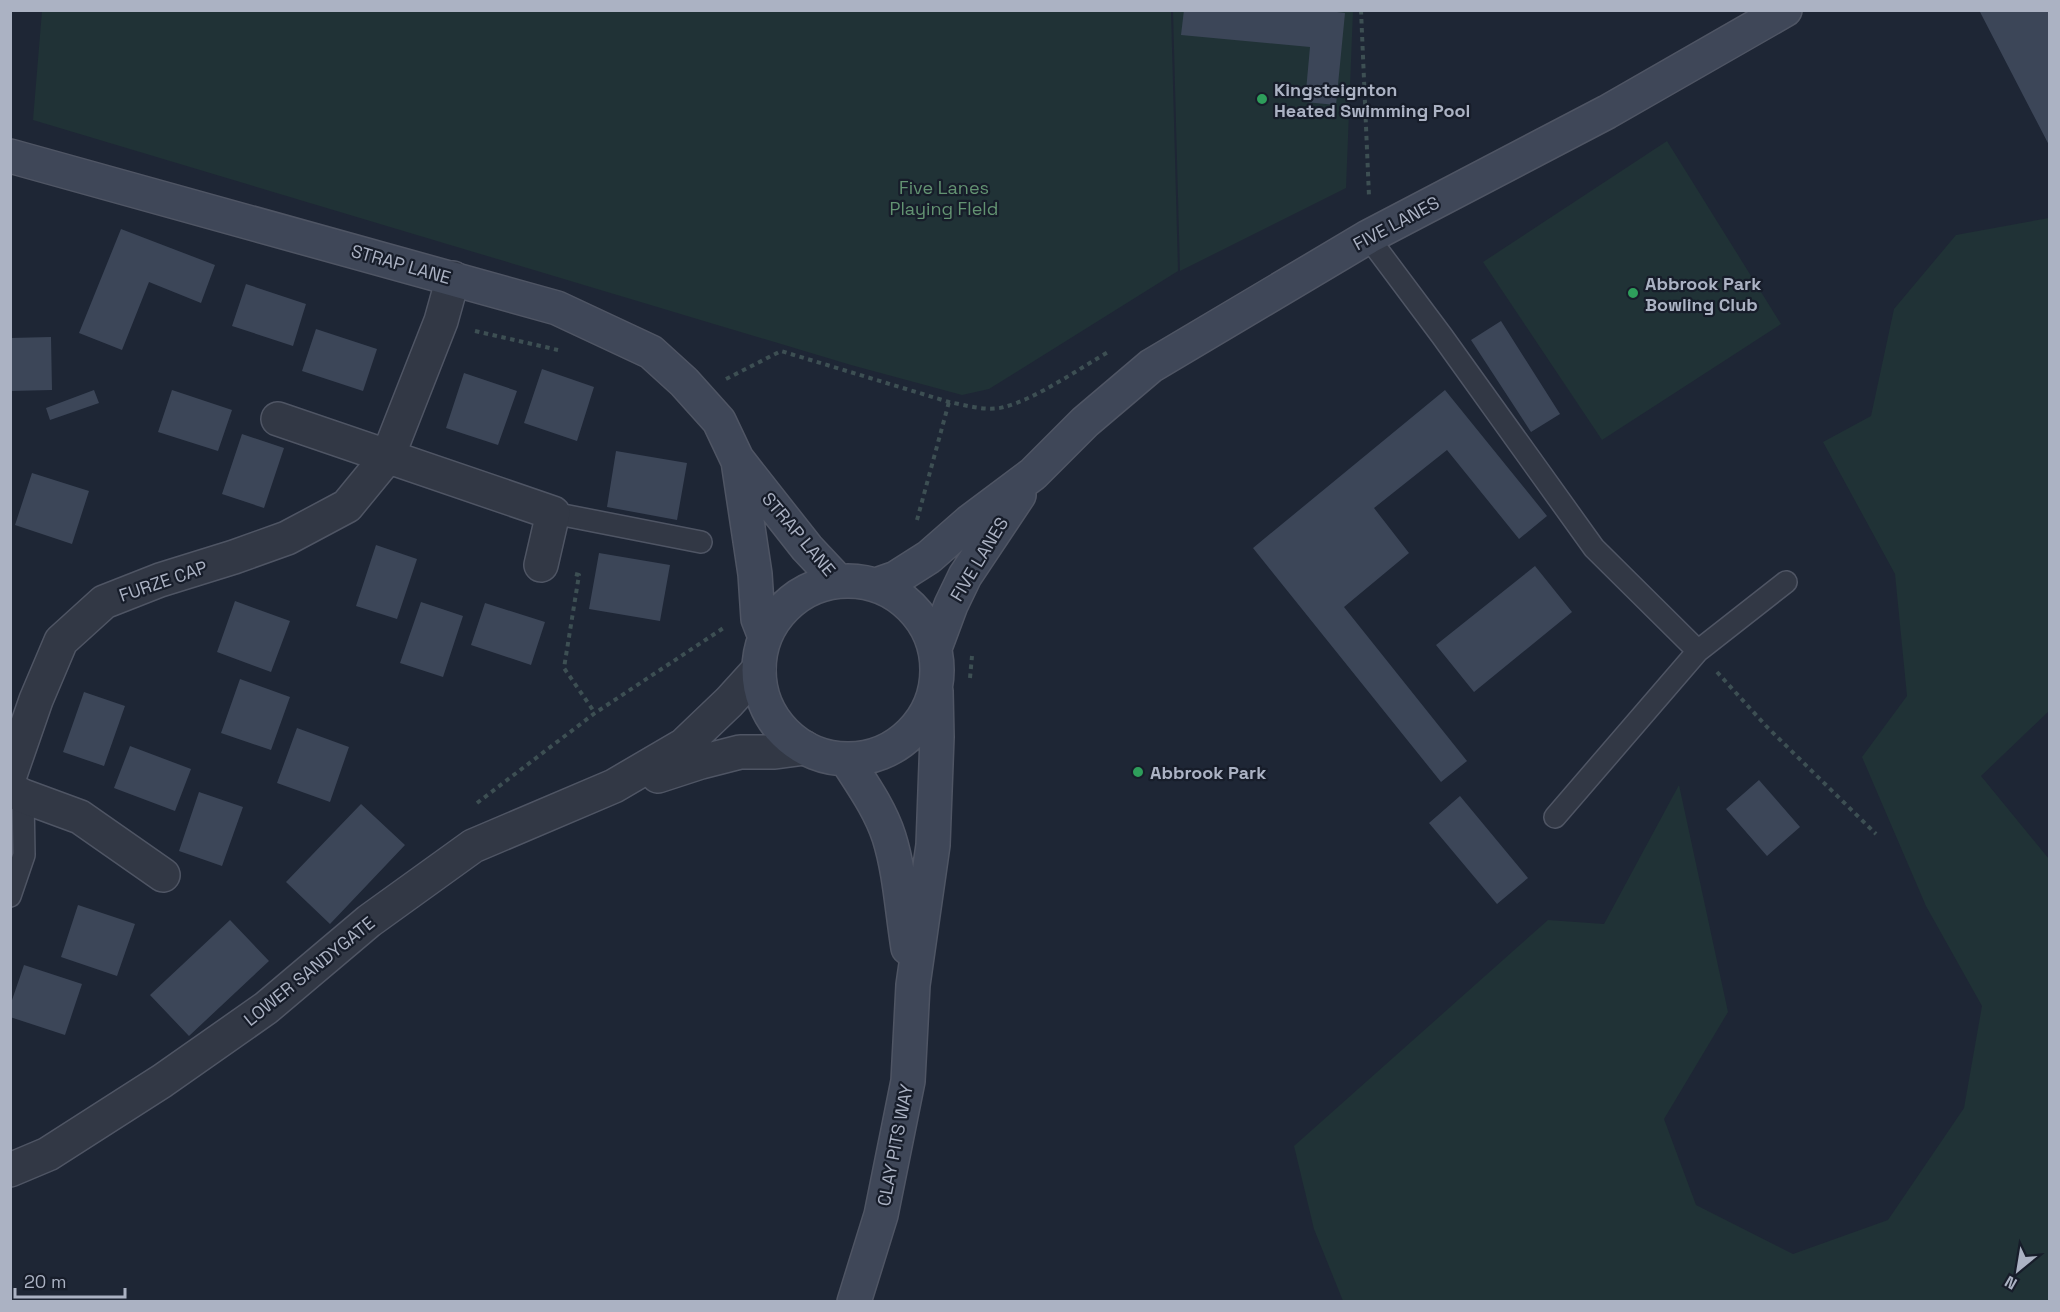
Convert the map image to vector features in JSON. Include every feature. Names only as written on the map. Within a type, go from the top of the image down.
[{"type":"main road","name":"FIVE LANES","points":[[876,585],[896,578],[929,557],[969,522],[1033,474],[1085,422],[1151,366],[1369,221],[1607,112],[1785,10]]},
{"type":"main road","name":"STRAP LANE","points":[[10,156],[557,308],[651,352],[684,382],[719,421],[737,459],[807,549],[838,581]]},
{"type":"main road","name":"STRAP LANE","points":[[737,459],[755,574],[758,619],[765,637]]},
{"type":"main road","name":"FIVE LANES","points":[[935,648],[965,576],[1033,474]]},
{"type":"main road","points":[[850,580],[876,585],[893,592],[914,610],[930,632],[935,648],[938,670],[936,691],[929,710],[918,727],[903,741],[867,758],[846,759],[825,756],[805,748],[776,723],[766,707],[761,688],[760,653],[773,621],[786,605],[801,594],[819,585],[838,581],[850,580]]},
{"type":"main road","name":"CLAY PITS WAY","points":[[854,1302],[881,1215],[908,1082],[913,985],[933,845],[937,737],[936,691]]},
{"type":"main road","name":"CLAY PITS WAY","points":[[846,759],[878,810],[889,837],[913,985]]},
{"type":"street","name":"FURZE CAP","points":[[15,787],[36,700],[61,641],[104,602],[160,580],[287,538],[348,506],[388,456],[441,321],[453,278]]},
{"type":"street","points":[[278,419],[553,513],[541,565]]},
{"type":"street","name":"LOWER SANDYGATE","points":[[10,1170],[48,1154],[162,1081],[266,1008],[369,921],[472,846],[614,786],[684,745],[729,702],[759,669]]},
{"type":"street","name":"LOWER SANDYGATE","points":[[614,786],[668,774],[701,762],[740,752],[775,752],[805,748]]},
{"type":"street","points":[[15,787],[80,817],[163,875]]},
{"type":"lane","points":[[1369,221],[1442,336],[1594,548],[1698,651]]},
{"type":"lane","points":[[553,513],[701,542]]},
{"type":"lane","points":[[1555,816],[1698,651],[1786,582]]},
{"type":"lane","points":[[10,896],[24,855],[15,787]]},
{"type":"path","points":[[1361,10],[1369,221]]},
{"type":"path","points":[[724,380],[781,351],[949,402],[975,407],[1002,408],[1033,395],[1120,345]]},
{"type":"path","points":[[541,565],[579,575],[564,668],[595,713]]},
{"type":"path","points":[[1698,651],[1767,727],[1876,834]]},
{"type":"green space","name":"Five Lanes Playing FIeld","points":[[42,11],[1171,11],[1178,271],[989,389],[962,395],[851,365],[33,120]]},
{"type":"green space","name":"Kingsteignton Heated Swimming Pool","points":[[1173,11],[1353,11],[1346,188],[1180,271]]},
{"type":"green space","name":"Abbrook Park Bowling Club","points":[[1667,141],[1781,324],[1602,440],[1483,262]]},
{"type":"green space","points":[[2049,218],[2049,711],[1981,776],[2049,859],[2049,1301],[1343,1301],[1314,1229],[1294,1146],[1548,920],[1604,924],[1679,785],[1728,1012],[1664,1119],[1696,1205],[1793,1254],[1888,1220],[1964,1108],[1982,1006],[1926,906],[1862,757],[1907,696],[1895,574],[1823,442],[1871,416],[1894,309],[1956,235]]},
{"type":"building","points":[[1184,10],[1321,10],[1345,13],[1336,105],[1305,102],[1310,47],[1181,35]]},
{"type":"building","points":[[1979,10],[2050,10],[2050,147]]},
{"type":"building","points":[[121,229],[215,265],[201,303],[149,282],[122,350],[79,333]]},
{"type":"building","points":[[246,284],[306,304],[293,346],[232,326]]},
{"type":"building","points":[[1501,321],[1560,414],[1531,432],[1471,340]]},
{"type":"building","points":[[316,329],[377,349],[363,391],[302,371]]},
{"type":"building","points":[[51,337],[52,390],[10,391],[10,338]]},
{"type":"building","points":[[542,369],[594,387],[577,441],[524,423]]},
{"type":"building","points":[[464,373],[517,391],[498,445],[446,428]]},
{"type":"building","points":[[94,390],[99,403],[50,420],[46,408]]},
{"type":"building","points":[[172,390],[232,410],[218,451],[158,432]]},
{"type":"building","points":[[1445,390],[1547,516],[1519,539],[1447,450],[1374,508],[1409,553],[1344,607],[1467,761],[1441,782],[1253,548]]},
{"type":"building","points":[[242,434],[284,448],[264,508],[222,494]]},
{"type":"building","points":[[616,451],[687,463],[677,520],[607,507]]},
{"type":"building","points":[[32,473],[89,491],[72,544],[15,525]]},
{"type":"building","points":[[376,545],[417,559],[397,619],[356,606]]},
{"type":"building","points":[[599,553],[670,565],[660,621],[589,609]]},
{"type":"building","points":[[1535,566],[1572,612],[1474,692],[1436,645]]},
{"type":"building","points":[[235,601],[290,621],[271,672],[217,652]]},
{"type":"building","points":[[421,602],[463,616],[443,677],[400,663]]},
{"type":"building","points":[[485,603],[545,622],[531,665],[471,645]]},
{"type":"building","points":[[240,679],[290,697],[271,750],[221,733]]},
{"type":"building","points":[[84,692],[125,706],[104,766],[63,752]]},
{"type":"building","points":[[297,728],[349,747],[330,802],[277,783]]},
{"type":"building","points":[[130,746],[191,769],[175,811],[114,788]]},
{"type":"building","points":[[1759,780],[1800,827],[1767,856],[1726,809]]},
{"type":"building","points":[[199,792],[243,807],[222,866],[179,851]]},
{"type":"building","points":[[1460,796],[1528,878],[1497,904],[1429,823]]},
{"type":"building","points":[[361,804],[405,845],[330,924],[286,882]]},
{"type":"building","points":[[78,905],[135,924],[117,976],[61,957]]},
{"type":"building","points":[[230,920],[269,961],[189,1036],[150,995]]},
{"type":"building","points":[[24,965],[82,984],[65,1035],[10,1017],[10,1006]]},
{"type":"place","name":"Kingsteignton Heated Swimming Pool","points":[[1262,99]]},
{"type":"place","name":"Abbrook Park Bowling Club","points":[[1633,293]]},
{"type":"place","name":"Abbrook Park","points":[[1138,772]]}]
